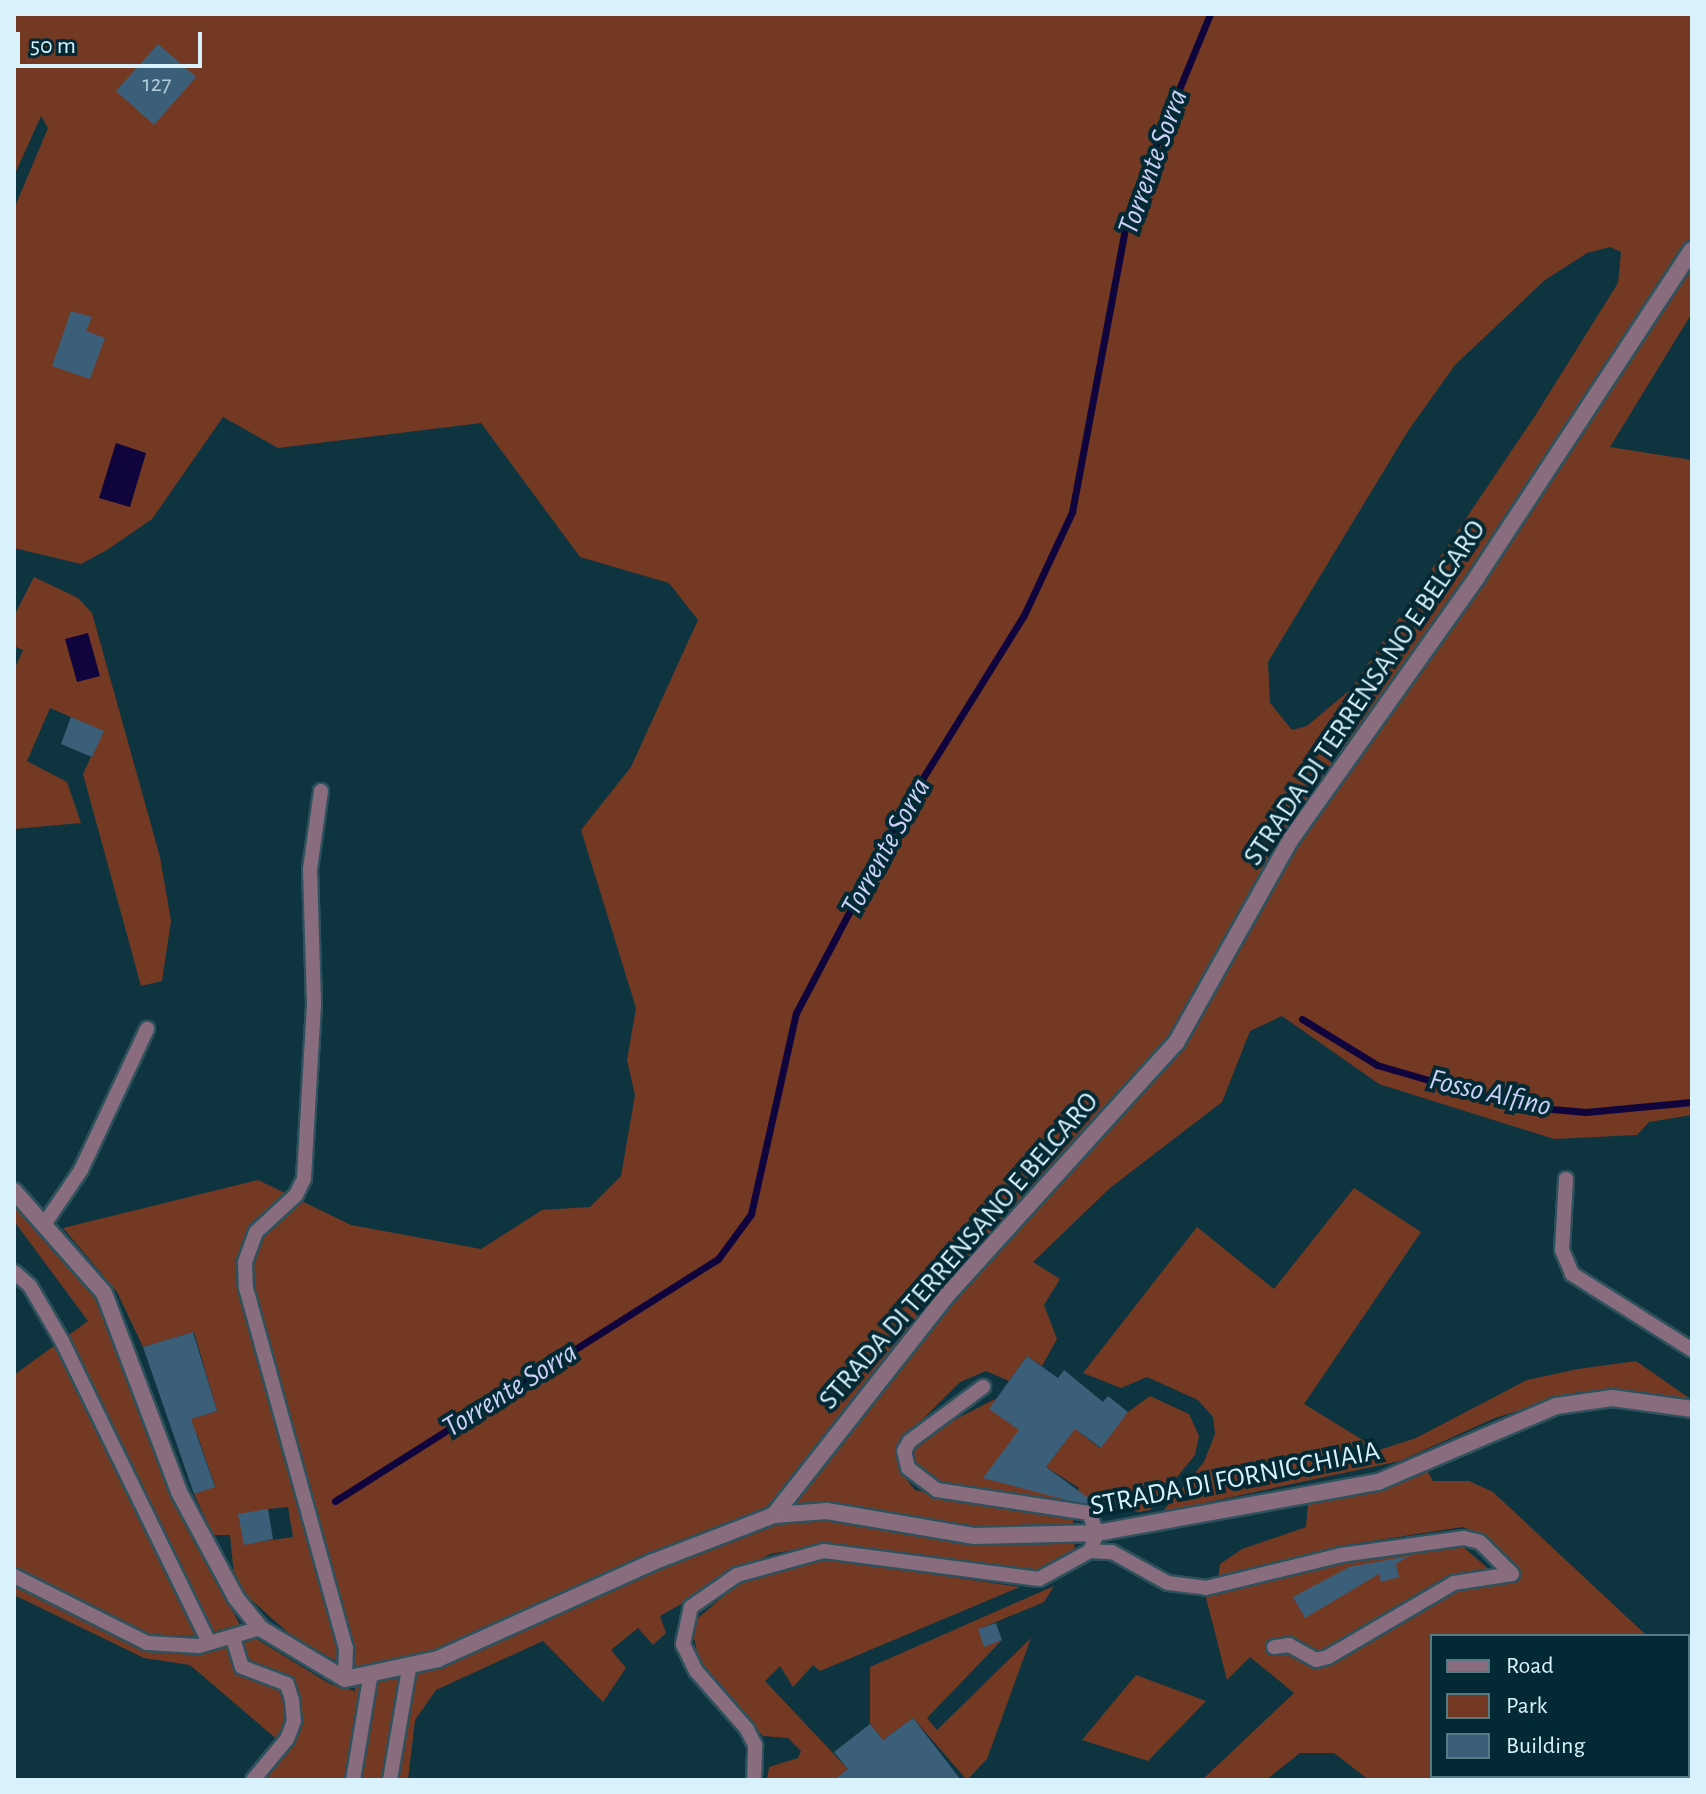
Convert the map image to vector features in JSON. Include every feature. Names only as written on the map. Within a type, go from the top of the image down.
[{"type":"street","name":"STRADA DI TERRENSANO E BELCARO","points":[[345,1679],[370,1678],[409,1669],[774,1515],[949,1293],[1176,1043],[1291,839],[1477,577],[1692,250]]},
{"type":"street","points":[[14,1191],[104,1293],[179,1492],[236,1598],[260,1628],[345,1679]]},
{"type":"street","name":"STRADA DI FORNICCHIAIA","points":[[774,1515],[827,1511],[975,1536],[1097,1533],[1378,1482],[1556,1406],[1612,1398],[1692,1409]]},
{"type":"lane","points":[[321,791],[310,869],[314,1004],[304,1179],[296,1195],[256,1232],[245,1263],[246,1288],[346,1648],[345,1679]]},
{"type":"lane","points":[[45,1223],[81,1170],[147,1029]]},
{"type":"lane","points":[[1566,1179],[1562,1250],[1572,1274],[1692,1350]]},
{"type":"lane","points":[[14,1272],[30,1286],[62,1341],[209,1643]]},
{"type":"lane","points":[[983,1387],[910,1441],[904,1451],[908,1468],[937,1490],[1089,1513],[1097,1533],[1090,1551]]},
{"type":"lane","points":[[754,1780],[755,1745],[747,1729],[696,1671],[683,1644],[691,1607],[737,1575],[824,1551],[1039,1579],[1090,1551],[1112,1552],[1168,1583],[1206,1588],[1341,1555],[1464,1538],[1480,1542],[1512,1574],[1493,1582],[1454,1583],[1328,1657],[1316,1660],[1289,1645],[1274,1647]]},
{"type":"lane","points":[[14,1576],[147,1643],[209,1643],[260,1628]]},
{"type":"lane","points":[[233,1638],[242,1667],[287,1684],[292,1700],[294,1721],[287,1739],[253,1780]]},
{"type":"lane","points":[[390,1780],[409,1669]]},
{"type":"lane","points":[[353,1780],[370,1678]]},
{"type":"green space","points":[[14,14],[1692,14],[1692,313],[1610,447],[1692,460],[1692,1115],[1649,1122],[1637,1135],[1554,1139],[1379,1084],[1282,1016],[1250,1031],[1222,1102],[1110,1188],[1033,1262],[1060,1279],[1044,1305],[1057,1339],[1042,1366],[1027,1356],[1009,1381],[986,1371],[960,1382],[896,1446],[899,1470],[915,1490],[1073,1516],[1075,1551],[1067,1560],[1043,1570],[822,1545],[770,1554],[660,1616],[666,1633],[653,1645],[638,1628],[611,1650],[626,1668],[603,1702],[543,1641],[436,1690],[415,1720],[408,1780],[262,1780],[287,1748],[190,1665],[144,1658],[14,1595],[14,1584],[146,1648],[200,1652],[253,1637],[330,1684],[355,1691],[355,1671],[294,1638],[247,1596],[234,1576],[230,1535],[213,1535],[194,1494],[215,1486],[197,1434],[171,1425],[217,1411],[194,1332],[143,1347],[117,1292],[63,1228],[258,1180],[351,1225],[481,1249],[542,1210],[590,1207],[621,1176],[635,1095],[627,1060],[636,1008],[581,830],[631,767],[698,620],[669,583],[580,557],[481,423],[278,448],[223,417],[152,519],[107,550],[81,564],[14,548],[14,209],[48,128],[41,116],[14,176]],"holes":[[[1610,247],[1621,252],[1618,283],[1535,416],[1351,689],[1307,726],[1292,730],[1270,703],[1268,662],[1408,431],[1455,365],[1545,280],[1587,253]],[[288,1507],[293,1537],[244,1544],[268,1509]]]},
{"type":"green space","points":[[34,577],[78,598],[92,613],[160,857],[171,921],[162,981],[141,986],[83,774],[103,731],[50,708],[27,761],[67,782],[81,823],[14,829],[14,670],[23,650],[14,646],[14,616]]},
{"type":"green space","points":[[1354,1188],[1421,1232],[1304,1404],[1379,1450],[1416,1438],[1527,1380],[1578,1369],[1636,1361],[1692,1400],[1578,1392],[1495,1418],[1400,1461],[1162,1512],[1204,1462],[1215,1434],[1213,1417],[1198,1400],[1147,1377],[1121,1388],[1083,1373],[1197,1227],[1274,1289]]},
{"type":"green space","points":[[14,1206],[99,1303],[172,1495],[240,1625],[197,1636],[149,1635],[118,1625],[14,1568],[14,1375],[88,1321],[14,1221]]},
{"type":"green space","points":[[1150,1396],[1189,1414],[1199,1436],[1195,1455],[1150,1510],[1140,1512],[939,1483],[915,1465],[913,1449],[921,1437],[997,1398],[990,1409],[1028,1419],[984,1477],[1071,1501],[1079,1488],[1046,1467],[1098,1398],[1080,1433],[1100,1448],[1128,1412]]},
{"type":"green space","points":[[1428,1472],[1433,1481],[1469,1481],[1493,1492],[1645,1634],[1430,1634],[1430,1778],[1690,1778],[1690,1758],[1692,1780],[1369,1780],[1334,1753],[1300,1753],[1266,1780],[1202,1780],[1294,1693],[1250,1657],[1227,1680],[1205,1594],[1343,1561],[1462,1546],[1492,1572],[1514,1562],[1486,1536],[1463,1527],[1339,1546],[1218,1579],[1220,1564],[1242,1549],[1306,1527],[1308,1502]]},
{"type":"green space","points":[[821,1558],[1020,1587],[820,1671],[813,1665],[793,1687],[780,1666],[765,1681],[848,1769],[834,1780],[767,1780],[769,1767],[798,1758],[801,1751],[788,1738],[763,1736],[700,1666],[691,1624],[742,1580]]},
{"type":"green space","points":[[1054,1586],[1044,1602],[979,1629],[984,1646],[1002,1640],[927,1718],[937,1730],[1031,1638],[987,1759],[967,1780],[913,1718],[883,1740],[870,1724],[870,1667]]},
{"type":"green space","points":[[1136,1675],[1206,1701],[1148,1761],[1082,1740]]},
{"type":"shaded area","points":[[116,443],[146,453],[130,507],[99,498]]},
{"type":"shaded area","points":[[88,633],[100,676],[77,682],[65,639]]},
{"type":"building","points":[[158,44],[196,77],[154,125],[116,91]]},
{"type":"building","points":[[71,311],[92,317],[86,331],[105,338],[90,379],[52,366]]},
{"type":"building","points":[[71,717],[104,731],[92,757],[61,744]]},
{"type":"building","points":[[193,1332],[217,1411],[191,1419],[215,1487],[194,1494],[143,1347]]},
{"type":"building","points":[[1027,1356],[1058,1378],[1064,1370],[1103,1402],[1108,1396],[1128,1412],[1101,1448],[1075,1429],[1046,1467],[1105,1510],[983,1478],[1019,1430],[989,1409]]},
{"type":"building","points":[[268,1509],[273,1539],[244,1545],[238,1514]]},
{"type":"building","points":[[1409,1556],[1396,1564],[1399,1577],[1381,1582],[1379,1574],[1305,1618],[1293,1597],[1349,1567]]},
{"type":"building","points":[[996,1623],[1002,1640],[984,1647],[978,1629]]},
{"type":"building","points":[[913,1718],[961,1780],[834,1780],[848,1769],[834,1752],[870,1724],[883,1740]]},
{"type":"waterway","name":"Torrente Sorra","points":[[335,1501],[718,1259],[751,1214],[796,1013],[903,810],[1024,615],[1072,512],[1128,213],[1210,14]]},
{"type":"waterway","name":"Fosso Alfino","points":[[1302,1019],[1377,1065],[1518,1106],[1586,1112],[1692,1102]]}]
